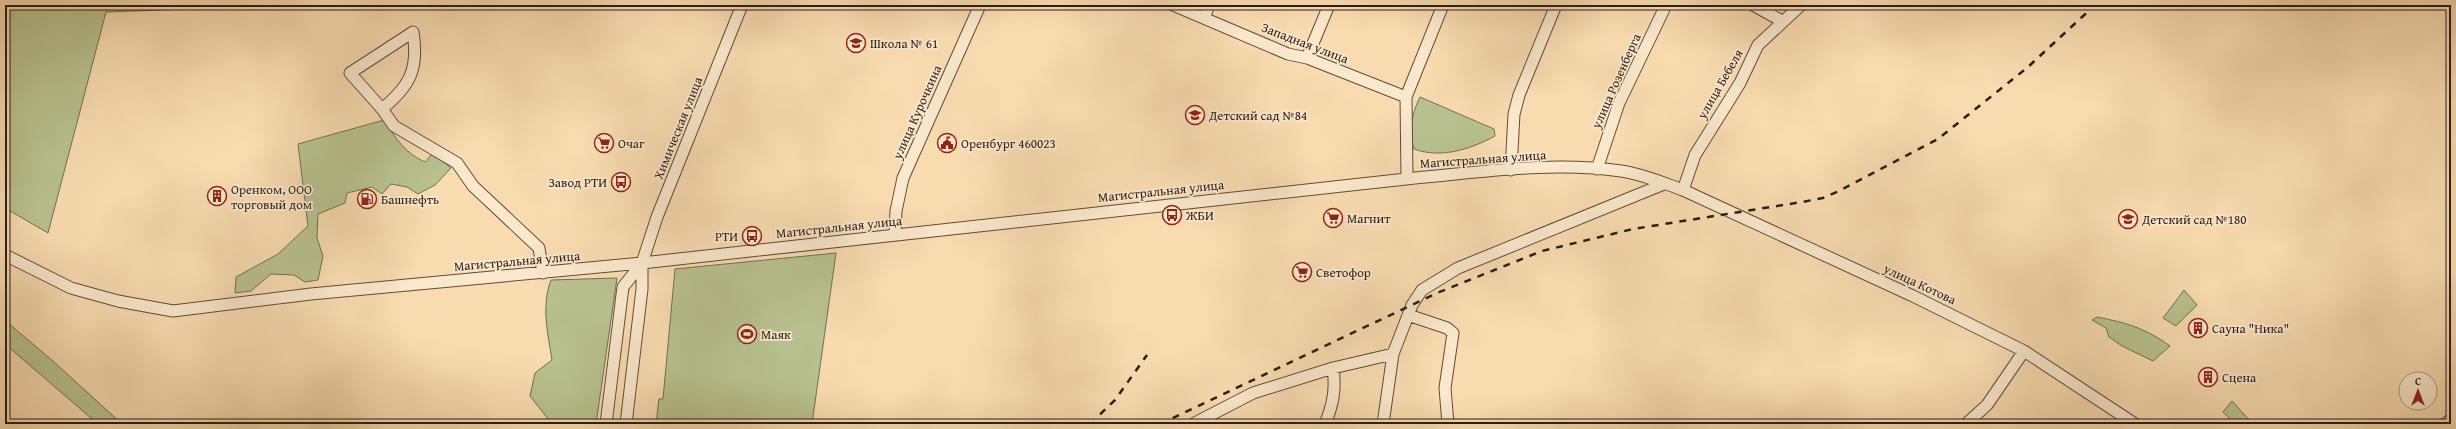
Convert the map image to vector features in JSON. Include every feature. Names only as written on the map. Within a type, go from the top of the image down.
[{"type":"street","name":"Химическая улица","points":[[626,424],[642,289],[642,263],[657,217],[742,5]]},
{"type":"street","name":"улица Курочкина","points":[[896,235],[896,211],[903,178],[980,5]]},
{"type":"street","name":"Западная улица","points":[[1173,5],[1288,54],[1308,58],[1406,97]]},
{"type":"street","points":[[1204,18],[1209,5]]},
{"type":"street","points":[[1308,58],[1329,5]]},
{"type":"street","points":[[1406,179],[1406,97],[1443,5]]},
{"type":"street","points":[[1511,170],[1514,114],[1519,95],[1556,5]]},
{"type":"street","name":"улица Розенберга","points":[[1597,169],[1619,103],[1666,5]]},
{"type":"street","points":[[1753,5],[1782,21]]},
{"type":"street","name":"улица Бебеля","points":[[1682,190],[1695,155],[1740,83],[1758,45],[1782,21],[1801,5]]},
{"type":"street","points":[[382,109],[396,98],[411,79],[416,52],[413,32],[350,73],[382,109],[394,126],[457,163],[473,186],[539,248],[543,273]]},
{"type":"street","name":"Магистральная улица","points":[[5,255],[71,288],[118,301],[173,311],[311,294],[642,263],[1406,179],[1511,170],[1597,169],[1622,171],[1682,190]]},
{"type":"street","points":[[1383,424],[1393,354],[1408,315],[1422,290],[1458,268],[1664,184]]},
{"type":"street","name":"улица Котова","points":[[1682,190],[1913,296],[2024,351],[2135,424]]},
{"type":"street","name":"Химическая улица","points":[[606,424],[623,287],[642,263]]},
{"type":"street","points":[[1408,315],[1447,328],[1453,333],[1445,388],[1448,424]]},
{"type":"street","points":[[1966,424],[1988,405],[2024,351]]},
{"type":"street","points":[[1193,424],[1253,392],[1333,368],[1393,354]]},
{"type":"street","points":[[1325,424],[1332,409],[1336,386],[1333,368]]},
{"type":"street","points":[[2445,424],[2451,419]]},
{"type":"green space","points":[[5,5],[303,5],[106,12],[48,233],[5,208]]},
{"type":"green space","points":[[1420,97],[1494,129],[1495,136],[1476,145],[1445,153],[1424,152],[1414,149],[1411,129],[1415,109]]},
{"type":"green space","points":[[384,120],[397,139],[412,155],[425,162],[433,153],[451,168],[435,185],[418,194],[407,187],[391,184],[382,194],[372,187],[347,193],[345,203],[318,214],[317,238],[323,256],[318,280],[305,282],[294,275],[271,274],[251,291],[235,293],[236,277],[278,254],[308,226],[298,144]]},
{"type":"green space","name":"Маяк","points":[[836,253],[812,424],[656,424],[659,399],[663,399],[675,269]]},
{"type":"green space","points":[[617,278],[596,424],[552,424],[530,396],[535,373],[552,360],[546,320],[546,300],[551,280]]},
{"type":"green space","points":[[2184,290],[2197,305],[2176,326],[2163,318]]},
{"type":"green space","points":[[2097,317],[2144,330],[2170,346],[2153,361],[2122,346],[2109,337],[2106,328],[2092,320]]},
{"type":"green space","points":[[5,318],[8,323],[54,362],[122,424],[98,424],[5,344]]},
{"type":"green space","points":[[2232,401],[2253,424],[2235,424],[2223,412]]},
{"type":"railway","points":[[1160,424],[1437,293],[1542,251],[1633,229],[1823,198],[1839,191],[1938,139],[2028,67],[2095,5]]},
{"type":"railway","points":[[1090,424],[1115,400],[1147,355]]},
{"type":"place","name":"Школа № 61","points":[[856,43]]},
{"type":"place","name":"Детский сад №84","points":[[1195,115]]},
{"type":"place","name":"Очаг","points":[[604,143]]},
{"type":"place","name":"Оренбург 460023","points":[[947,143]]},
{"type":"place","name":"Завод РТИ","points":[[621,182]]},
{"type":"place","name":"Оренком, ООО торговый дом","points":[[217,196]]},
{"type":"place","name":"Башнефть","points":[[367,199]]},
{"type":"place","name":"ЖБИ","points":[[1172,215]]},
{"type":"place","name":"Магнит","points":[[1333,218]]},
{"type":"place","name":"Детский сад №180","points":[[2128,219]]},
{"type":"place","name":"РТИ","points":[[752,236]]},
{"type":"place","name":"Светофор","points":[[1302,272]]},
{"type":"place","name":"Сауна \"Ника\"","points":[[2198,328]]},
{"type":"place","name":"Маяк","points":[[747,334]]},
{"type":"place","name":"Сцена","points":[[2208,377]]}]
